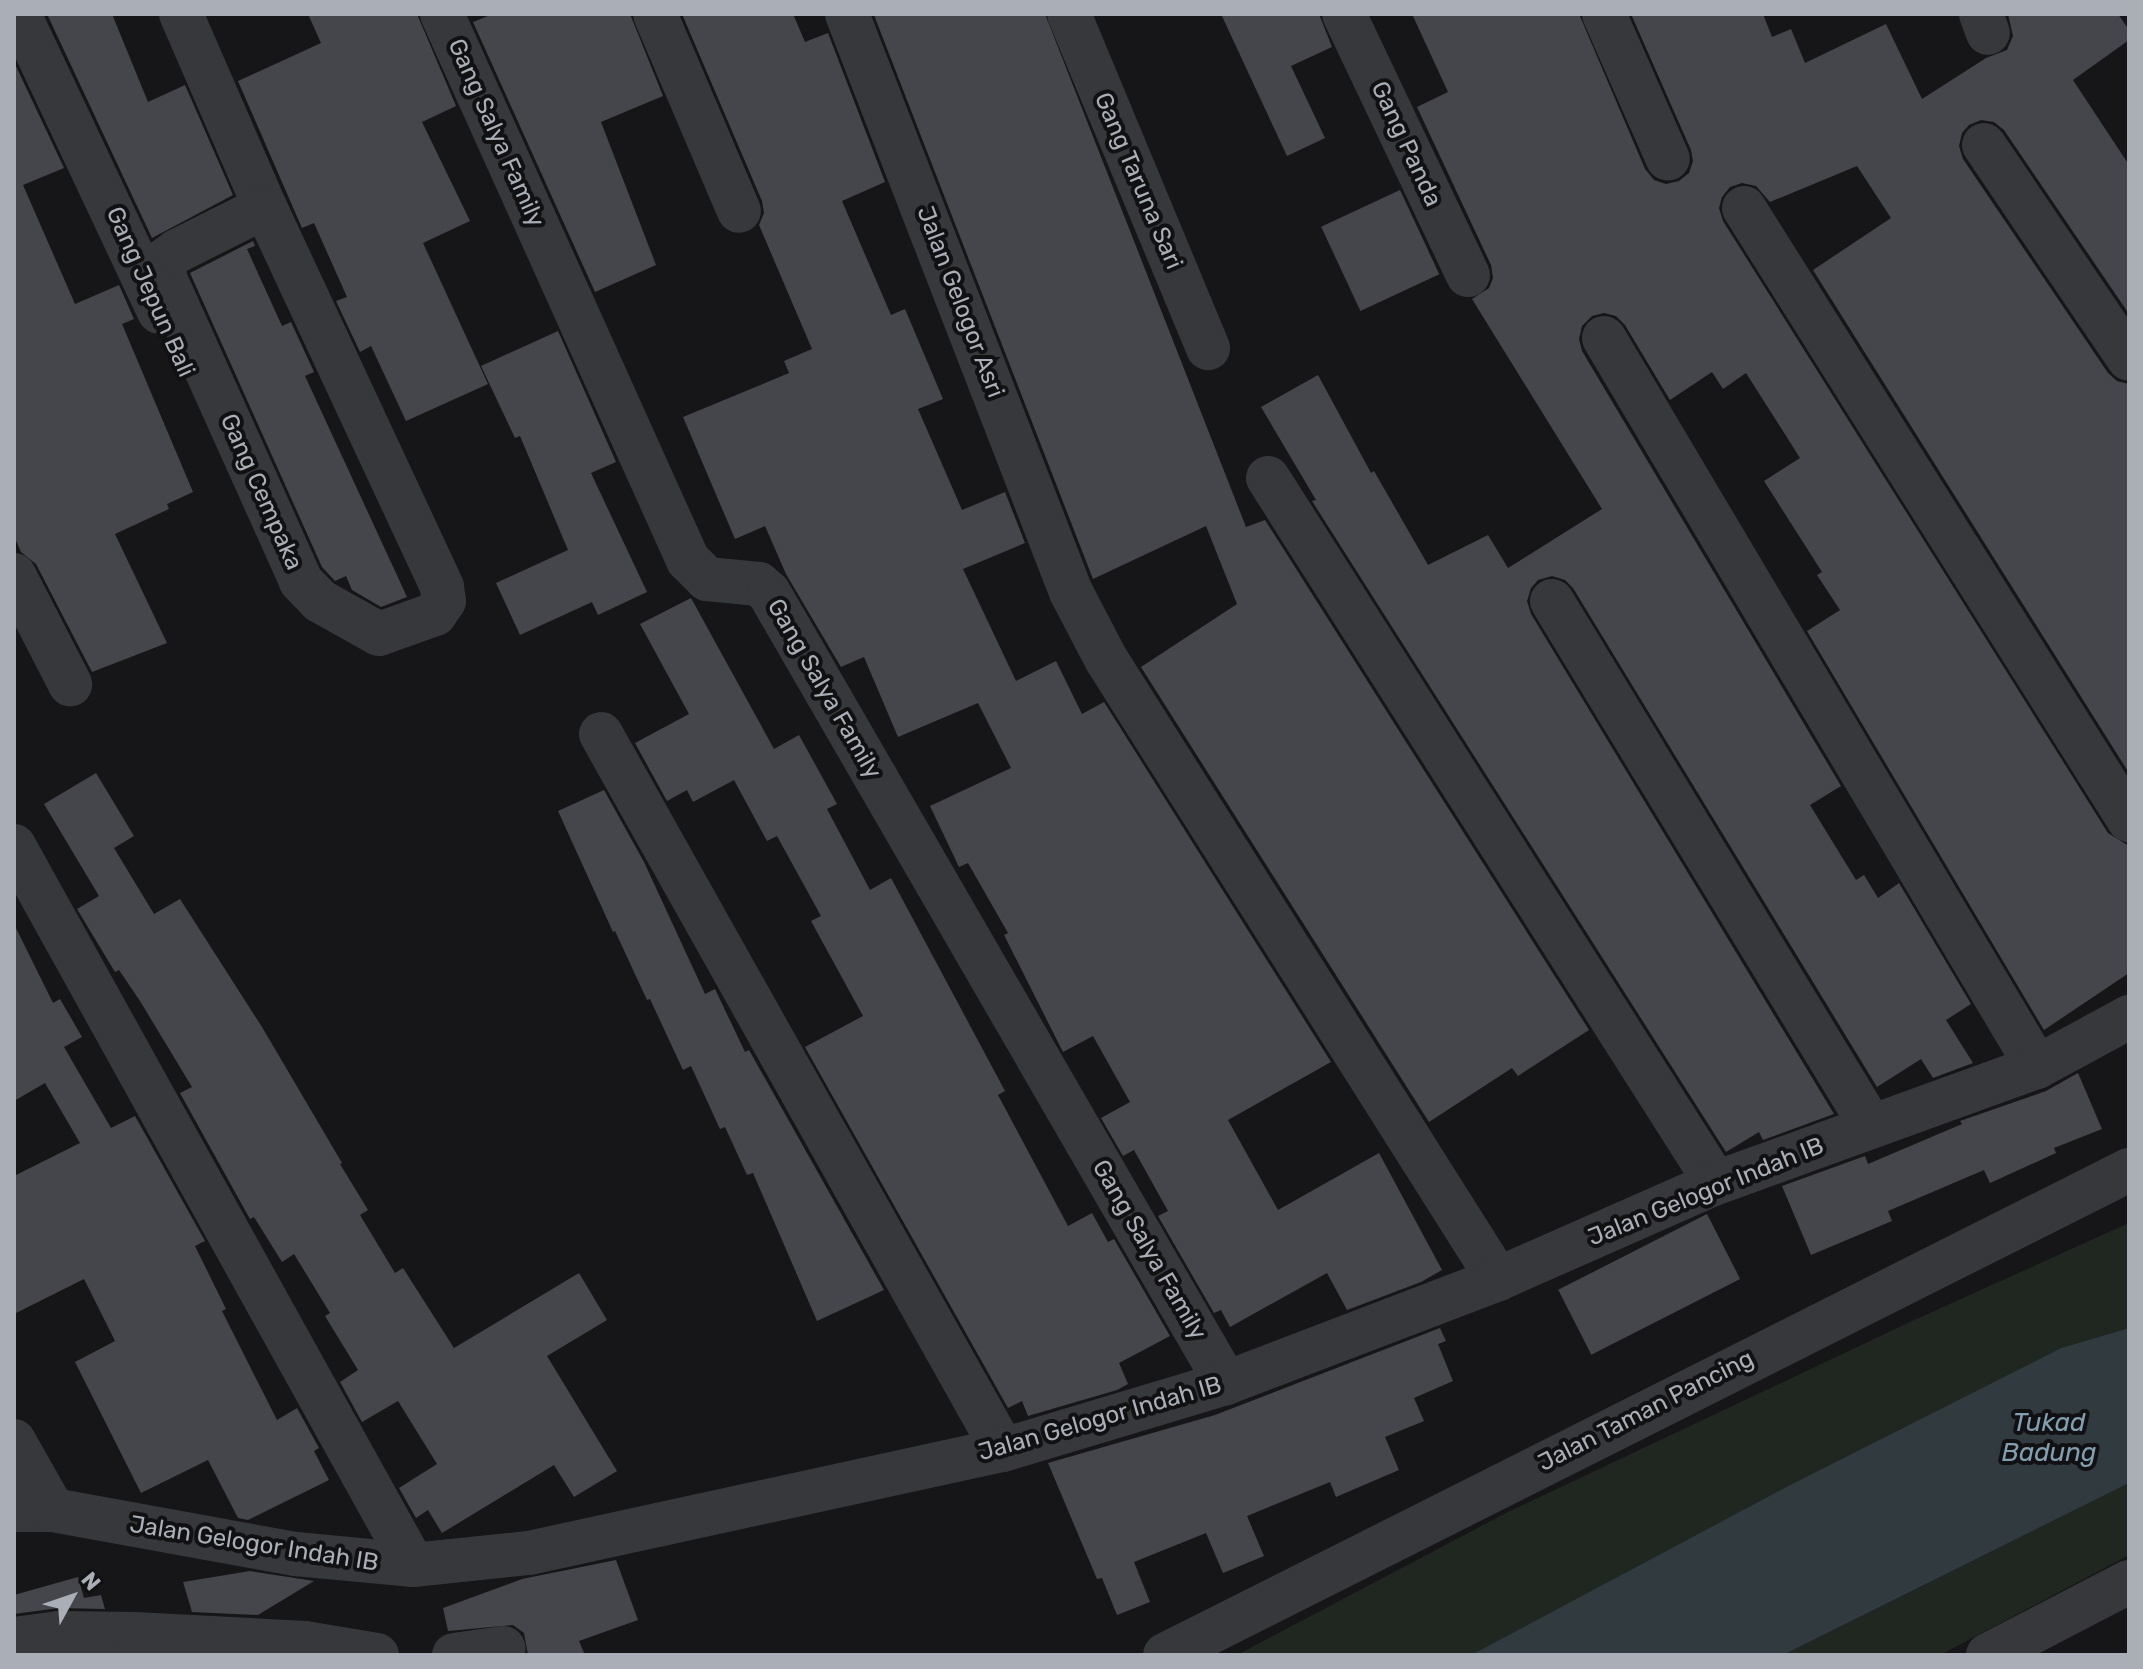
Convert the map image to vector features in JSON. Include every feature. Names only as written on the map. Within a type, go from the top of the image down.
[{"type":"street","name":"Gang Jepun Bali","points":[[19,14],[129,244],[275,572]]},
{"type":"street","name":"Gang Cempaka","points":[[181,14],[265,207],[442,587],[444,601],[435,614],[379,634],[320,601],[301,581],[164,276],[166,259],[177,251],[265,207]]},
{"type":"street","name":"Gang Salya Family","points":[[442,14],[688,560],[707,579],[759,584],[769,593],[1226,1383]]},
{"type":"street","points":[[655,14],[739,211]]},
{"type":"street","name":"Jalan Gelogor Asri","points":[[847,14],[1071,592],[1106,659],[1498,1279]]},
{"type":"street","name":"Gang Taruna Sari","points":[[1069,14],[1208,348]]},
{"type":"street","name":"Gang Panda","points":[[1344,14],[1468,275]]},
{"type":"street","points":[[1604,14],[1668,159]]},
{"type":"street","points":[[1984,145],[2129,359]]},
{"type":"street","points":[[1744,208],[2129,820]]},
{"type":"street","points":[[1604,338],[2037,1067]]},
{"type":"street","points":[[1268,478],[1716,1183]]},
{"type":"street","points":[[14,575],[70,684]]},
{"type":"street","points":[[1552,601],[1871,1126]]},
{"type":"street","points":[[601,734],[1003,1450]]},
{"type":"street","points":[[14,846],[413,1565]]},
{"type":"street","name":"Jalan Gelogor Indah IB","points":[[33,1510],[358,1563],[413,1565],[529,1553],[1003,1450],[1226,1383],[1498,1279],[1716,1183],[2037,1067],[2129,1017]]},
{"type":"street","name":"Jalan Taman Pancing","points":[[1165,1655],[2129,1170]]},
{"type":"street","points":[[14,1441],[33,1510]]},
{"type":"street","points":[[1988,1655],[2129,1582]]},
{"type":"street","points":[[14,1639],[59,1633],[134,1634],[305,1643],[377,1655]]},
{"type":"street","points":[[454,1655],[504,1648]]},
{"type":"shaded area","points":[[2129,1223],[2129,1328],[2061,1348],[1790,1485],[1471,1655],[1237,1655],[1508,1512],[1910,1322]]},
{"type":"shaded area","points":[[2129,1483],[2129,1555],[1944,1653],[1783,1655]]},
{"type":"water","name":"Tukad Badung","points":[[2129,1328],[2129,1483],[1783,1655],[1471,1655],[1790,1485],[2061,1348]]},
{"type":"building","points":[[47,14],[112,14],[148,102],[185,85],[233,195],[152,238]]},
{"type":"building","points":[[308,14],[417,14],[456,106],[422,122],[470,221],[423,243],[488,384],[406,421],[371,346],[360,352],[336,301],[347,297],[314,223],[302,228],[238,81],[321,43]]},
{"type":"building","points":[[493,14],[630,14],[663,96],[601,122],[656,265],[595,292],[473,22]]},
{"type":"building","points":[[682,14],[793,14],[805,42],[828,33],[885,182],[842,201],[891,315],[905,309],[943,399],[918,409],[962,510],[1005,492],[1025,543],[963,569],[1016,681],[1056,661],[1082,714],[1104,702],[1331,1062],[1228,1120],[1278,1210],[1379,1153],[1442,1270],[1421,1282],[1347,1310],[1327,1273],[1230,1327],[1221,1310],[1214,1313],[1158,1216],[1168,1211],[1134,1150],[1123,1156],[1101,1118],[1130,1102],[1093,1036],[1063,1052],[1004,935],[1008,933],[968,863],[959,867],[930,806],[1011,768],[978,703],[898,737],[864,657],[841,667],[786,574],[765,526],[735,539],[683,417],[789,373],[784,361],[812,349],[759,225],[764,213],[762,201]]},
{"type":"building","points":[[1045,14],[1246,527],[1265,520],[1589,1030],[1518,1076],[1512,1068],[1429,1122],[1141,667],[1237,604],[1206,526],[1093,579],[874,15]]},
{"type":"building","points":[[1221,14],[1319,14],[1332,47],[1291,66],[1325,138],[1287,156]]},
{"type":"building","points":[[1412,14],[1579,14],[1645,169],[1654,180],[1666,184],[1679,181],[1689,173],[1693,161],[1691,150],[1631,14],[1763,14],[1772,37],[1791,29],[1805,63],[1886,24],[1922,99],[1986,58],[2007,50],[2013,36],[2008,14],[2118,14],[2129,30],[2129,40],[2073,80],[2129,165],[2129,314],[2004,130],[1994,122],[1981,120],[1969,125],[1962,133],[1959,146],[1963,159],[2108,373],[2117,381],[2129,384],[2129,773],[1813,270],[1891,218],[1857,166],[1770,202],[1756,186],[1742,183],[1730,187],[1722,197],[1719,208],[1723,221],[2108,833],[2129,846],[2129,973],[2044,1030],[1807,631],[1840,610],[1817,575],[1822,572],[1764,481],[1800,458],[1746,373],[1723,389],[1712,372],[1670,400],[1625,325],[1616,316],[1604,313],[1592,316],[1582,326],[1579,339],[1582,351],[1841,786],[1810,805],[1856,880],[1864,875],[1878,898],[1899,883],[1971,1004],[1946,1020],[1973,1063],[1933,1078],[1921,1059],[1877,1087],[1573,588],[1565,580],[1552,576],[1538,580],[1531,588],[1527,601],[1531,614],[1834,1114],[1763,1140],[1759,1132],[1726,1152],[1312,501],[1316,500],[1261,407],[1318,375],[1371,473],[1374,471],[1428,565],[1488,535],[1508,568],[1602,509],[1472,299],[1489,288],[1493,278],[1491,265],[1417,107],[1448,92]]},
{"type":"building","points":[[14,62],[64,168],[23,185],[75,304],[119,285],[134,319],[122,324],[193,492],[167,504],[169,509],[115,534],[167,643],[92,672],[36,564],[21,552],[14,536]]},
{"type":"building","points":[[1400,190],[1439,274],[1360,311],[1321,227]]},
{"type":"building","points":[[253,241],[255,246],[247,249],[282,326],[291,322],[314,372],[305,376],[407,597],[381,607],[352,590],[346,576],[335,581],[322,567],[190,273]]},
{"type":"building","points":[[558,331],[616,462],[591,473],[647,592],[598,615],[592,602],[520,635],[496,583],[568,550],[520,436],[515,438],[481,366]]},
{"type":"building","points":[[691,598],[774,749],[799,735],[837,804],[827,809],[870,890],[891,878],[1005,1091],[998,1095],[1068,1226],[1092,1213],[1108,1242],[1114,1239],[1170,1336],[1119,1363],[1128,1384],[1028,1416],[1022,1401],[1008,1408],[805,1047],[863,1016],[811,921],[821,916],[777,836],[767,841],[734,780],[693,802],[687,790],[667,801],[635,743],[689,714],[640,624]]},
{"type":"building","points":[[96,773],[134,836],[114,848],[154,914],[180,899],[262,1027],[342,1163],[368,1210],[360,1215],[395,1273],[403,1268],[454,1348],[579,1273],[607,1320],[547,1356],[617,1471],[574,1497],[554,1465],[442,1533],[428,1510],[416,1518],[399,1488],[437,1464],[398,1401],[362,1422],[340,1382],[358,1370],[325,1316],[330,1313],[294,1254],[282,1262],[254,1217],[250,1219],[180,1093],[192,1087],[140,1001],[119,970],[115,972],[77,909],[99,896],[44,804]]},
{"type":"building","points":[[604,790],[644,862],[705,994],[715,989],[745,1052],[749,1050],[884,1290],[817,1321],[753,1173],[747,1175],[725,1127],[720,1129],[691,1066],[683,1070],[650,999],[647,1000],[613,932],[558,811]]},
{"type":"building","points":[[14,924],[53,1003],[60,999],[82,1037],[64,1047],[111,1128],[135,1116],[205,1241],[195,1246],[226,1309],[222,1311],[277,1420],[297,1408],[319,1448],[314,1451],[329,1480],[248,1520],[238,1518],[208,1460],[141,1493],[75,1362],[115,1341],[84,1279],[14,1314],[14,1176],[80,1143],[45,1083],[14,1101]]},
{"type":"building","points":[[2078,1073],[2102,1129],[2054,1148],[2056,1153],[1990,1183],[1984,1170],[1888,1211],[1892,1221],[1811,1255],[1782,1186],[1865,1156],[1868,1164],[1962,1124],[1960,1121],[2046,1091]]},
{"type":"building","points":[[1707,1214],[1740,1279],[1591,1355],[1558,1290]]},
{"type":"building","points":[[1440,1328],[1446,1341],[1438,1344],[1453,1381],[1414,1398],[1424,1421],[1385,1437],[1399,1470],[1336,1497],[1330,1482],[1247,1516],[1264,1556],[1223,1573],[1206,1533],[1134,1562],[1150,1602],[1117,1615],[1102,1578],[1097,1579],[1048,1463],[1215,1415]]},
{"type":"building","points":[[616,1560],[638,1620],[579,1641],[585,1655],[528,1655],[524,1633],[513,1625],[448,1631],[443,1608],[522,1579]]},
{"type":"building","points":[[250,1571],[314,1581],[258,1615],[192,1612],[183,1582]]},
{"type":"building","points":[[78,1577],[84,1598],[101,1595],[105,1609],[59,1608],[14,1614],[14,1595]]}]
